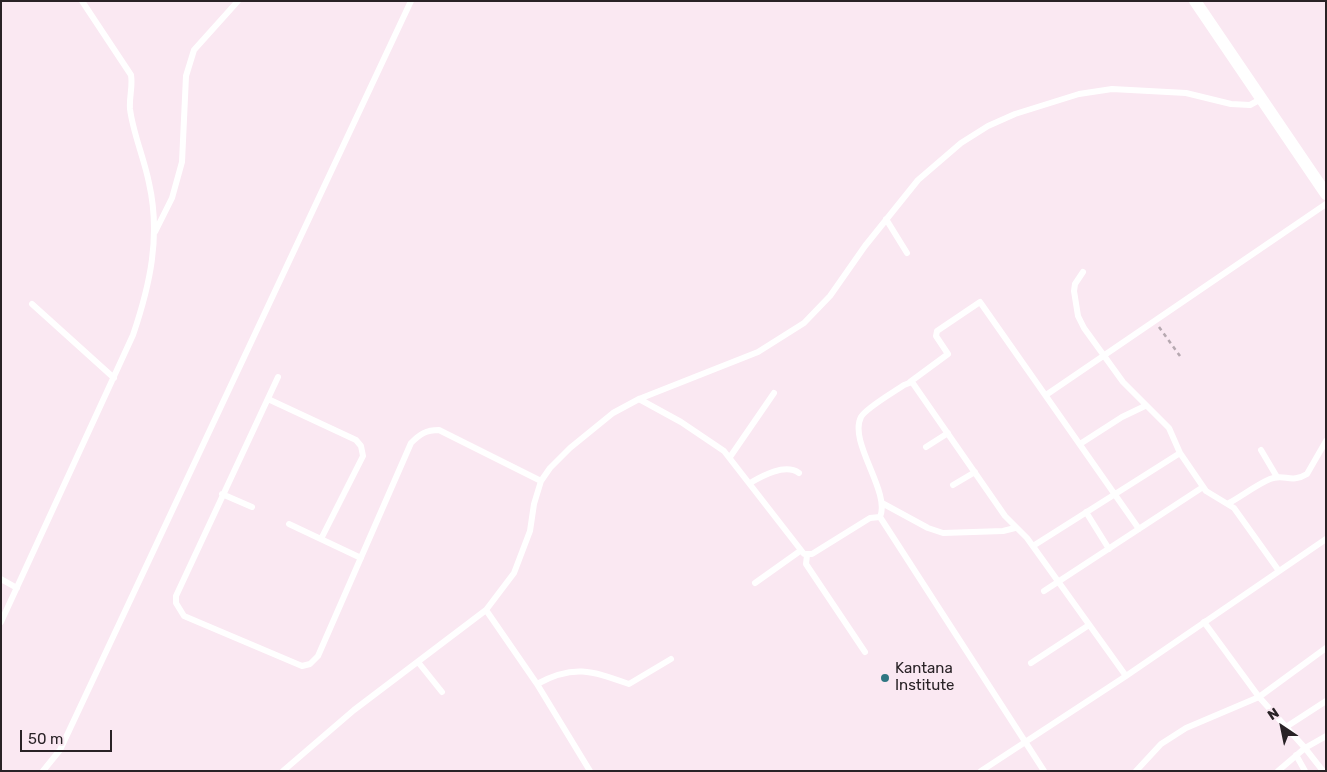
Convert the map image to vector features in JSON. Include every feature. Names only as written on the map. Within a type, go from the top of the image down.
[{"type":"street","points":[[1195,1],[1326,194]]},
{"type":"lane","points":[[1,622],[133,336],[145,298],[153,262],[155,234],[150,185],[130,109],[133,84],[131,75],[82,1]]},
{"type":"lane","points":[[155,234],[172,198],[182,162],[186,76],[194,50],[238,1]]},
{"type":"lane","points":[[43,771],[60,750],[411,1]]},
{"type":"lane","points":[[283,771],[354,710],[486,610],[514,573],[530,531],[534,504],[542,481],[550,468],[593,428],[613,413],[639,399],[758,352],[804,323],[830,296],[886,219],[918,180],[962,143],[988,126],[1015,114],[1079,94],[1112,89],[1186,93],[1231,104],[1250,105],[1261,99]]},
{"type":"lane","points":[[1046,395],[1154,319],[1326,204]]},
{"type":"lane","points":[[886,219],[908,253]]},
{"type":"lane","points":[[1084,272],[1075,284],[1075,305],[1084,328],[1123,382],[1169,428],[1180,453],[1203,487],[1210,495],[1229,503],[1280,571]]},
{"type":"lane","points":[[1044,771],[880,517],[882,503],[864,451],[860,422],[864,414],[948,354],[936,336],[937,331],[979,302],[1139,529]]},
{"type":"lane","points":[[32,304],[114,378]]},
{"type":"lane","points":[[278,377],[222,494],[176,596],[176,603],[184,616],[302,666],[310,664],[318,656],[411,443],[418,436],[429,430],[439,430],[542,481]]},
{"type":"lane","points":[[910,382],[1126,676]]},
{"type":"lane","points":[[730,457],[774,393]]},
{"type":"lane","points":[[268,399],[356,440],[361,446],[363,456],[321,538]]},
{"type":"lane","points":[[639,399],[681,422],[724,450],[800,552],[807,555],[812,554],[870,518],[880,517]]},
{"type":"lane","points":[[1080,444],[1122,417],[1146,406]]},
{"type":"lane","points":[[926,447],[948,433]]},
{"type":"lane","points":[[1229,503],[1267,480],[1277,477],[1296,480],[1307,474],[1326,441]]},
{"type":"lane","points":[[1261,450],[1277,477]]},
{"type":"lane","points":[[1032,546],[1180,453]]},
{"type":"lane","points":[[750,483],[770,472],[793,470],[799,473]]},
{"type":"lane","points":[[952,485],[975,472]]},
{"type":"lane","points":[[1044,591],[1203,487]]},
{"type":"lane","points":[[222,494],[252,507]]},
{"type":"lane","points":[[882,503],[928,528],[943,533],[1003,531],[1016,528]]},
{"type":"lane","points":[[1086,512],[1109,549]]},
{"type":"lane","points":[[289,524],[361,558]]},
{"type":"lane","points":[[981,771],[1126,676],[1326,539]]},
{"type":"lane","points":[[755,583],[800,552]]},
{"type":"lane","points":[[807,555],[806,564],[865,652]]},
{"type":"lane","points":[[1,579],[17,588]]},
{"type":"lane","points":[[486,610],[537,684],[590,771]]},
{"type":"lane","points":[[1204,622],[1259,697],[1323,771]]},
{"type":"lane","points":[[1031,663],[1089,625]]},
{"type":"lane","points":[[1136,771],[1161,744],[1186,728],[1259,697],[1326,648]]},
{"type":"lane","points":[[537,684],[551,676],[567,672],[588,671],[604,674],[629,684],[638,681],[671,659]]},
{"type":"lane","points":[[418,662],[442,692]]},
{"type":"lane","points":[[1286,727],[1326,701]]},
{"type":"lane","points":[[1278,771],[1305,748],[1326,736]]},
{"type":"lane","points":[[1296,755],[1305,771]]},
{"type":"path","points":[[1154,319],[1180,356]]},
{"type":"place","name":"Kantana Institute","points":[[885,678]]}]
